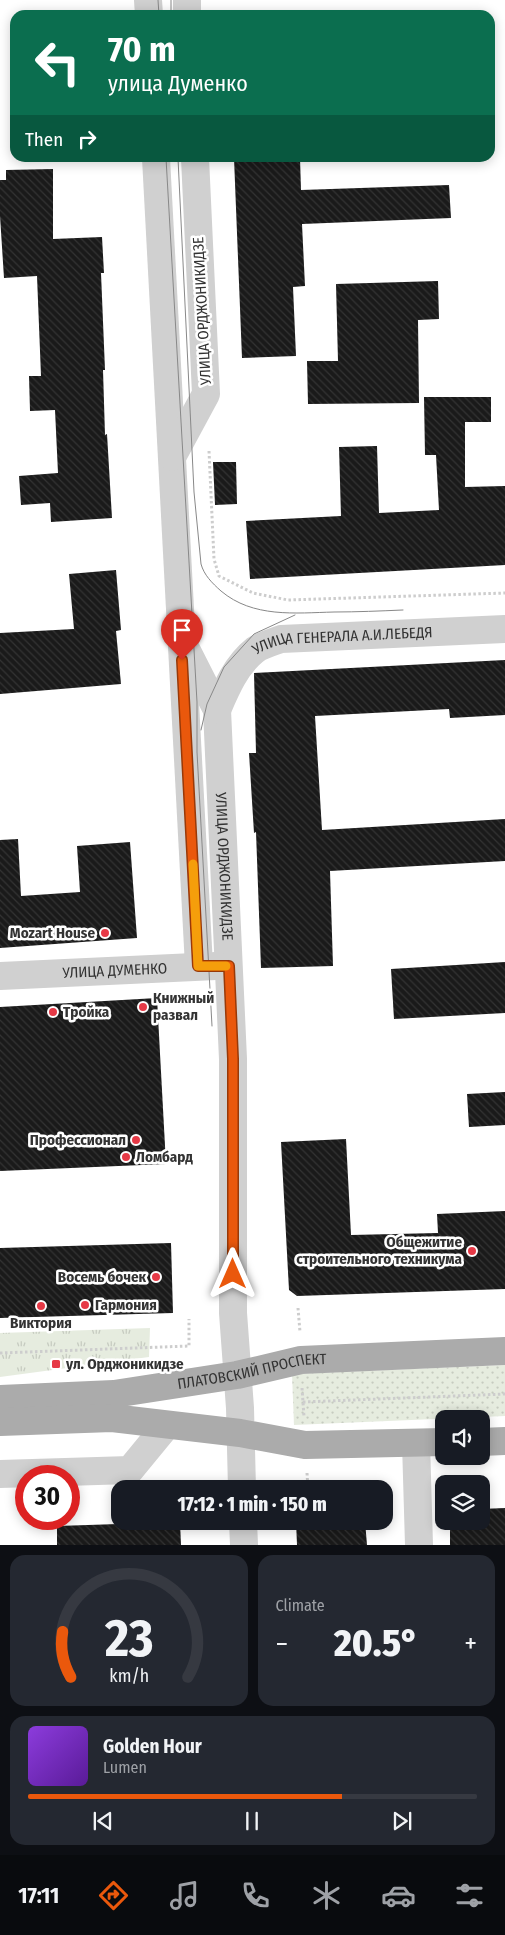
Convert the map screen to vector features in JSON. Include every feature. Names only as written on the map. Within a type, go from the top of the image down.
[{"type":"main road","name":"ПЛАТОВСКИЙ ПРОСПЕКТ","points":[[0,1399],[114,1394],[238,1375],[301,1360],[505,1350]]},
{"type":"main road","points":[[0,1422],[112,1418],[240,1433],[305,1445],[435,1442]]},
{"type":"main road","points":[[490,1442],[505,1441]]},
{"type":"street","name":"УЛИЦА ОРДЖОНИКИДЗЕ","points":[[156,162],[198,966]]},
{"type":"street","name":"УЛИЦА ОРДЖОНИКИДЗЕ","points":[[172,456],[206,394],[194,162]]},
{"type":"street","name":"УЛИЦА ГЕНЕРАЛА А.И.ЛЕБЕДЯ","points":[[217,710],[228,684],[244,661],[256,649],[281,639],[505,629]]},
{"type":"street","name":"УЛИЦА ОРДЖОНИКИДЗЕ","points":[[182,641],[217,710],[233,1059],[234,1313],[242,1480]]},
{"type":"street","name":"УЛИЦА ДУМЕНКО","points":[[0,976],[229,966]]},
{"type":"street","points":[[0,1474],[130,1470],[167,1424]]},
{"type":"street","points":[[416,1443],[419,1545]]},
{"type":"street","points":[[243,1530],[244,1545]]},
{"type":"path","points":[[209,442],[214,560],[219,576],[253,593],[288,600],[505,593]]},
{"type":"path","points":[[0,1353],[189,1346],[189,1319]]},
{"type":"path","points":[[301,1360],[305,1445]]},
{"type":"path","points":[[303,1402],[505,1394]]},
{"type":"green space","points":[[150,1328],[149,1357],[0,1377],[0,1333]]},
{"type":"green space","points":[[505,1365],[505,1416],[490,1417],[490,1410],[435,1410],[435,1419],[294,1425],[292,1374]]},
{"type":"building","points":[[234,162],[300,162],[301,190],[449,185],[451,218],[302,224],[305,286],[293,287],[296,356],[242,358]]},
{"type":"building","points":[[53,169],[53,239],[102,237],[104,273],[101,273],[105,370],[103,370],[105,435],[107,434],[112,518],[51,522],[50,503],[21,505],[19,476],[58,473],[55,410],[30,411],[29,376],[41,376],[37,276],[4,278],[0,180],[6,180],[6,170]]},
{"type":"building","points":[[438,281],[439,319],[418,320],[419,403],[308,404],[307,361],[338,361],[336,284]]},
{"type":"building","points":[[424,397],[491,397],[491,422],[465,422],[465,487],[505,486],[505,565],[250,579],[246,521],[341,516],[339,447],[377,446],[379,513],[439,510],[436,455],[425,455]]},
{"type":"building","points":[[213,462],[236,462],[237,504],[215,505]]},
{"type":"building","points":[[116,570],[121,630],[116,631],[121,684],[0,694],[0,633],[74,629],[69,574]]},
{"type":"building","points":[[505,660],[505,715],[450,718],[449,709],[315,716],[322,830],[505,819],[505,861],[330,871],[333,966],[261,968],[256,832],[254,833],[249,753],[256,753],[254,673]]},
{"type":"building","points":[[18,839],[21,896],[80,892],[77,846],[130,842],[137,938],[0,948],[0,840]]},
{"type":"building","points":[[505,962],[505,1013],[394,1019],[391,969]]},
{"type":"building","points":[[157,998],[166,1164],[0,1171],[0,1007]]},
{"type":"building","points":[[505,1092],[505,1125],[469,1127],[467,1094]]},
{"type":"building","points":[[346,1139],[351,1235],[438,1233],[437,1214],[505,1211],[505,1289],[297,1296],[289,1290],[281,1142]]},
{"type":"building","points":[[171,1243],[173,1313],[0,1318],[0,1248]]},
{"type":"building","points":[[505,1508],[505,1545],[450,1545],[450,1530],[490,1530],[490,1509]]},
{"type":"building","points":[[111,1524],[111,1530],[180,1530],[181,1545],[57,1545],[57,1530],[80,1530],[80,1525]]},
{"type":"building","points":[[296,1530],[366,1530],[367,1545],[297,1545]]},
{"type":"tram line","points":[[158,0],[159,10]]},
{"type":"tram line","points":[[171,0],[171,10]]},
{"type":"tram line","points":[[166,162],[197,702],[197,752],[212,1026]]},
{"type":"tram line","points":[[178,162],[194,492],[201,564],[204,572],[221,591],[233,600],[261,610],[290,613],[403,610]]},
{"type":"tram line","points":[[201,730],[207,704],[224,667],[254,634],[295,615]]},
{"type":"slow traffic","points":[[193,864],[198,966],[226,966]]},
{"type":"place","name":"Mozart House","points":[[105,933]]},
{"type":"place","name":"Книжный развал","points":[[143,1007]]},
{"type":"place","name":"Тройка","points":[[53,1012]]},
{"type":"place","name":"Профессионал","points":[[136,1140]]},
{"type":"place","name":"Ломбард","points":[[126,1157]]},
{"type":"place","name":"Общежитие строительного техникума","points":[[472,1251]]},
{"type":"place","name":"Восемь бочек","points":[[156,1277]]},
{"type":"place","name":"Гармония","points":[[85,1305]]},
{"type":"place","name":"Виктория","points":[[41,1306]]},
{"type":"place","name":"ул. Орджоникидзе","points":[[56,1364]]},
{"type":"route","points":[[182,660],[198,966],[229,966],[233,1059],[233,1274]]}]
